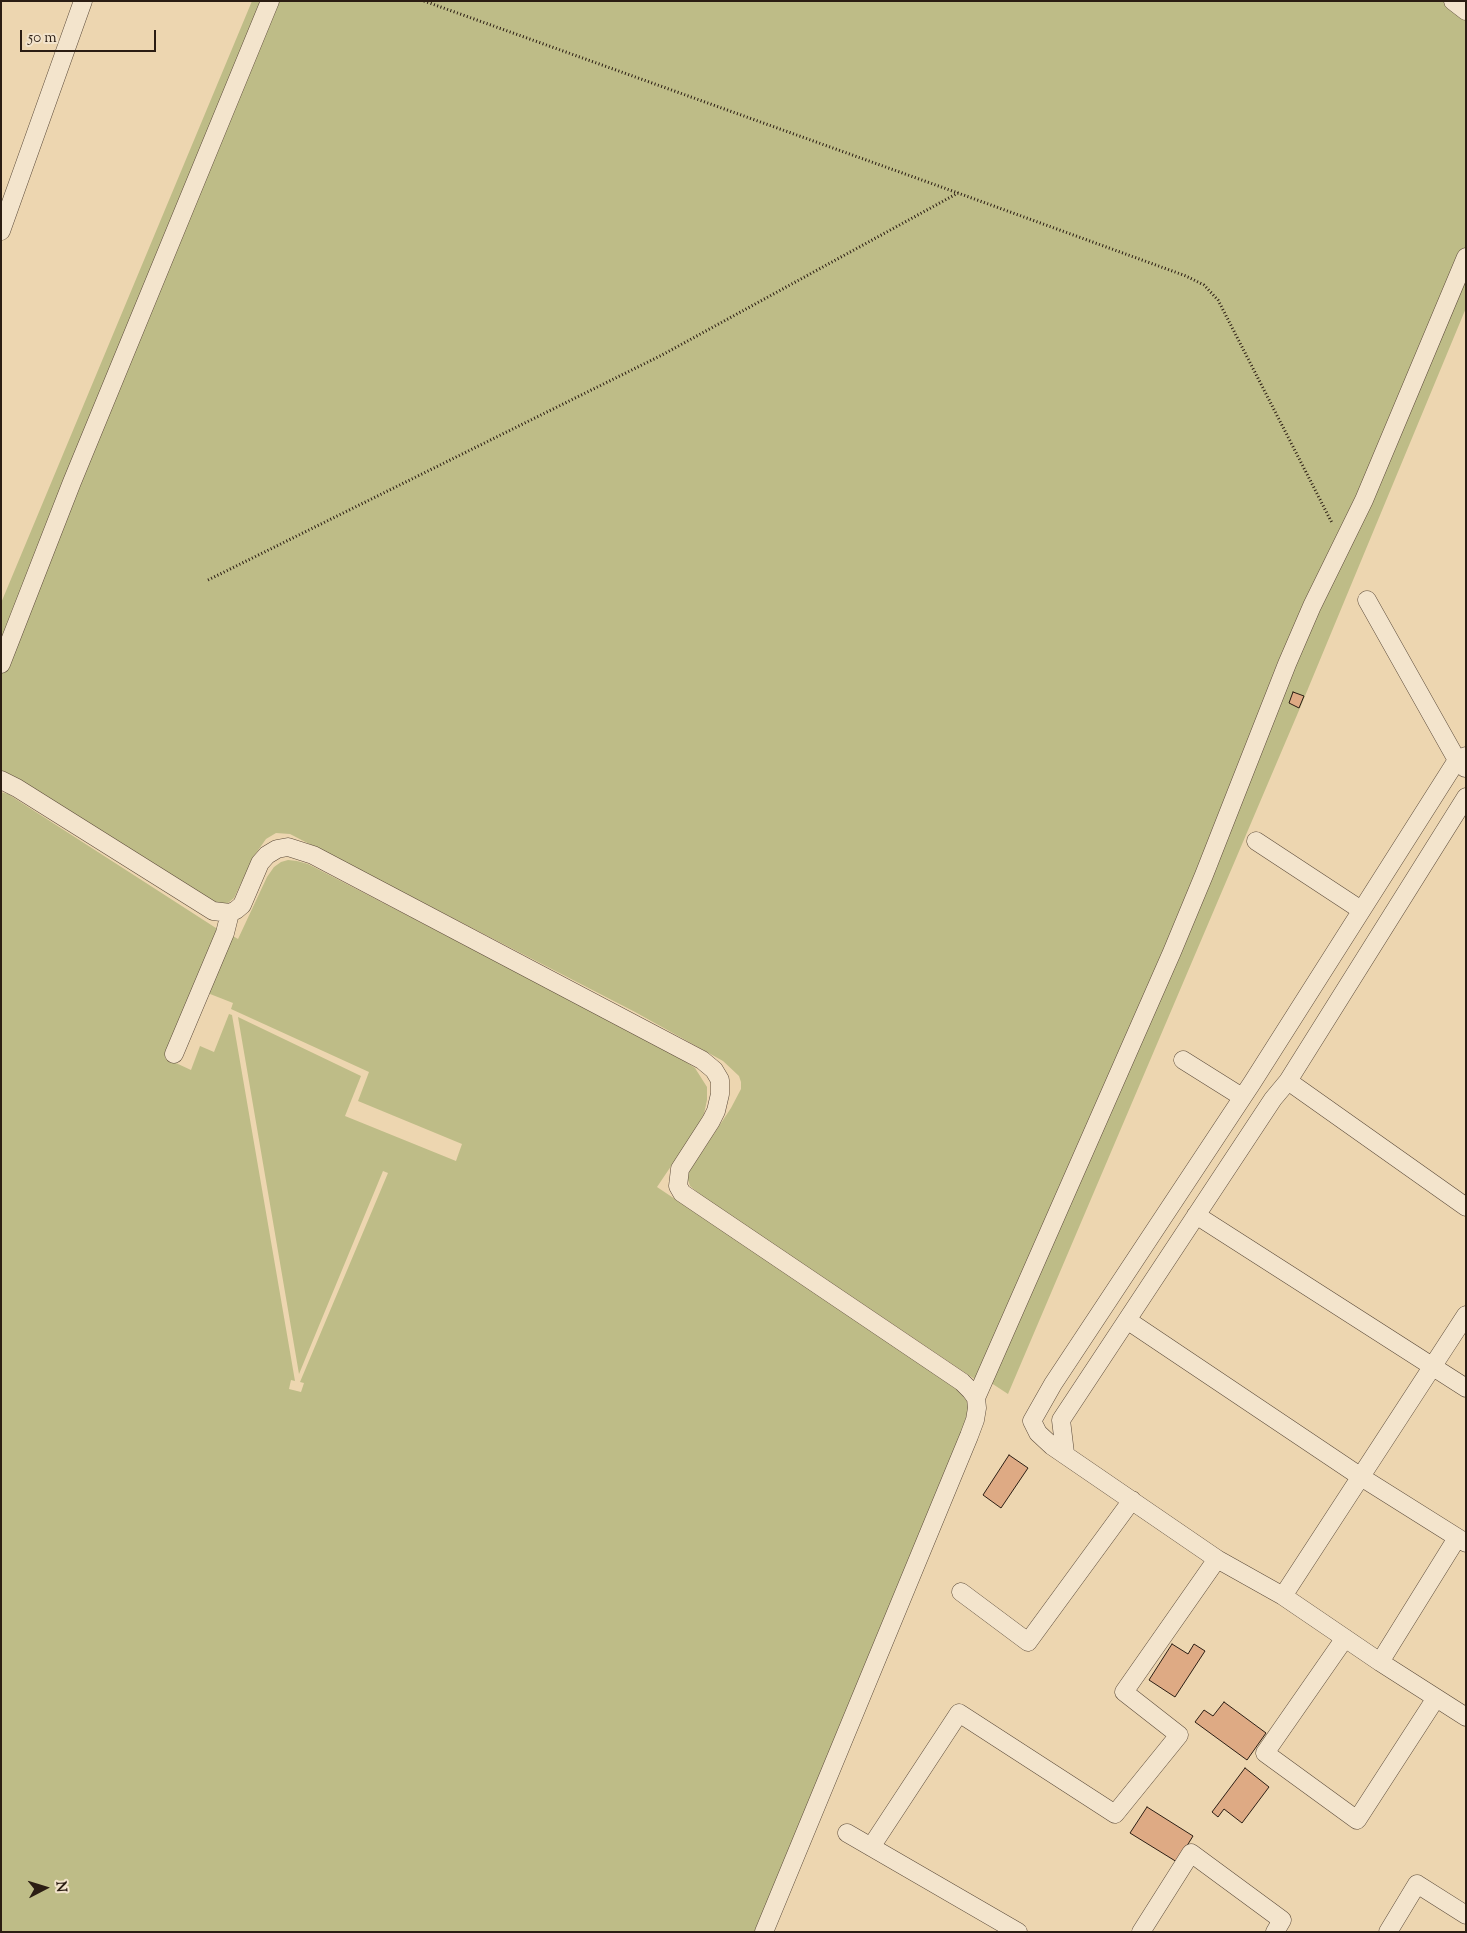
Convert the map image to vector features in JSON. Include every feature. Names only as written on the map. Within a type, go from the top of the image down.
[{"type":"street","points":[[1,664],[76,473],[270,1]]},
{"type":"street","points":[[1453,1],[1466,11]]},
{"type":"street","points":[[1,231],[78,3]]},
{"type":"street","points":[[764,1932],[969,1436],[975,1420],[976,1398],[1168,961],[1287,664],[1312,606],[1364,500],[1466,257]]},
{"type":"street","points":[[1367,600],[1463,761],[1361,910],[1247,1090],[1053,1384],[1032,1421],[1038,1434],[1052,1446],[1065,1453],[1217,1559],[1283,1596],[1380,1662],[1466,1717]]},
{"type":"street","points":[[1,780],[17,788],[212,911],[230,913],[242,905],[260,863],[267,855],[277,849],[288,847],[299,850],[347,873],[702,1060],[714,1070],[720,1080],[720,1094],[716,1111],[711,1121],[680,1169],[678,1186],[682,1193],[962,1382],[976,1398]]},
{"type":"street","points":[[1065,1453],[1061,1420],[1273,1099],[1288,1081],[1466,797]]},
{"type":"street","points":[[1256,841],[1361,910]]},
{"type":"street","points":[[174,1054],[225,933],[230,913]]},
{"type":"street","points":[[1183,1060],[1247,1090],[1273,1099]]},
{"type":"street","points":[[1288,1081],[1466,1207]]},
{"type":"street","points":[[1196,1215],[1466,1388]]},
{"type":"street","points":[[1283,1596],[1466,1315]]},
{"type":"street","points":[[1127,1320],[1361,1477],[1461,1541],[1380,1662]]},
{"type":"street","points":[[961,1592],[1028,1642],[1132,1500]]},
{"type":"street","points":[[871,1847],[959,1713],[1115,1814],[1180,1735],[1124,1692],[1217,1559]]},
{"type":"street","points":[[1345,1638],[1265,1753],[1357,1820],[1436,1698]]},
{"type":"street","points":[[847,1833],[1018,1932]]},
{"type":"street","points":[[1141,1932],[1191,1853],[1282,1920],[1275,1932]]},
{"type":"street","points":[[1388,1932],[1416,1884],[1466,1915]]},
{"type":"path","points":[[424,1],[1186,276],[1204,285],[1218,300],[1343,543]]},
{"type":"path","points":[[208,580],[662,355],[958,193]]},
{"type":"shaded area","points":[[252,1],[1466,1],[1466,308],[1300,708],[1008,1394],[979,1375],[976,1380],[703,1197],[690,1186],[687,1177],[690,1170],[731,1108],[741,1089],[739,1076],[723,1061],[635,1012],[290,834],[276,833],[266,839],[254,856],[234,898],[228,903],[222,904],[215,902],[1,770],[1,603]]},
{"type":"shaded area","points":[[1,792],[8,794],[219,930],[212,952],[165,1058],[191,1070],[200,1046],[214,1052],[229,1014],[232,1015],[295,1381],[291,1380],[289,1389],[301,1392],[304,1383],[300,1382],[388,1173],[383,1171],[299,1374],[238,1017],[361,1076],[345,1116],[456,1161],[462,1144],[358,1101],[369,1072],[231,1009],[233,1003],[205,992],[231,935],[238,939],[267,877],[274,867],[288,860],[308,864],[671,1052],[695,1068],[707,1087],[704,1114],[657,1187],[931,1370],[961,1393],[968,1403],[969,1417],[758,1932],[1,1932]]},
{"type":"building","points":[[1293,692],[1304,696],[1299,708],[1289,703]]},
{"type":"building","points":[[1009,1455],[1028,1468],[1001,1508],[983,1495]]},
{"type":"building","points":[[1172,1644],[1188,1654],[1194,1644],[1205,1651],[1175,1697],[1149,1680]]},
{"type":"building","points":[[1224,1702],[1266,1733],[1247,1760],[1195,1722],[1204,1710],[1213,1716]]},
{"type":"building","points":[[1245,1768],[1269,1787],[1242,1823],[1224,1809],[1218,1817],[1212,1812]]},
{"type":"building","points":[[1147,1807],[1193,1836],[1177,1862],[1130,1833]]}]
